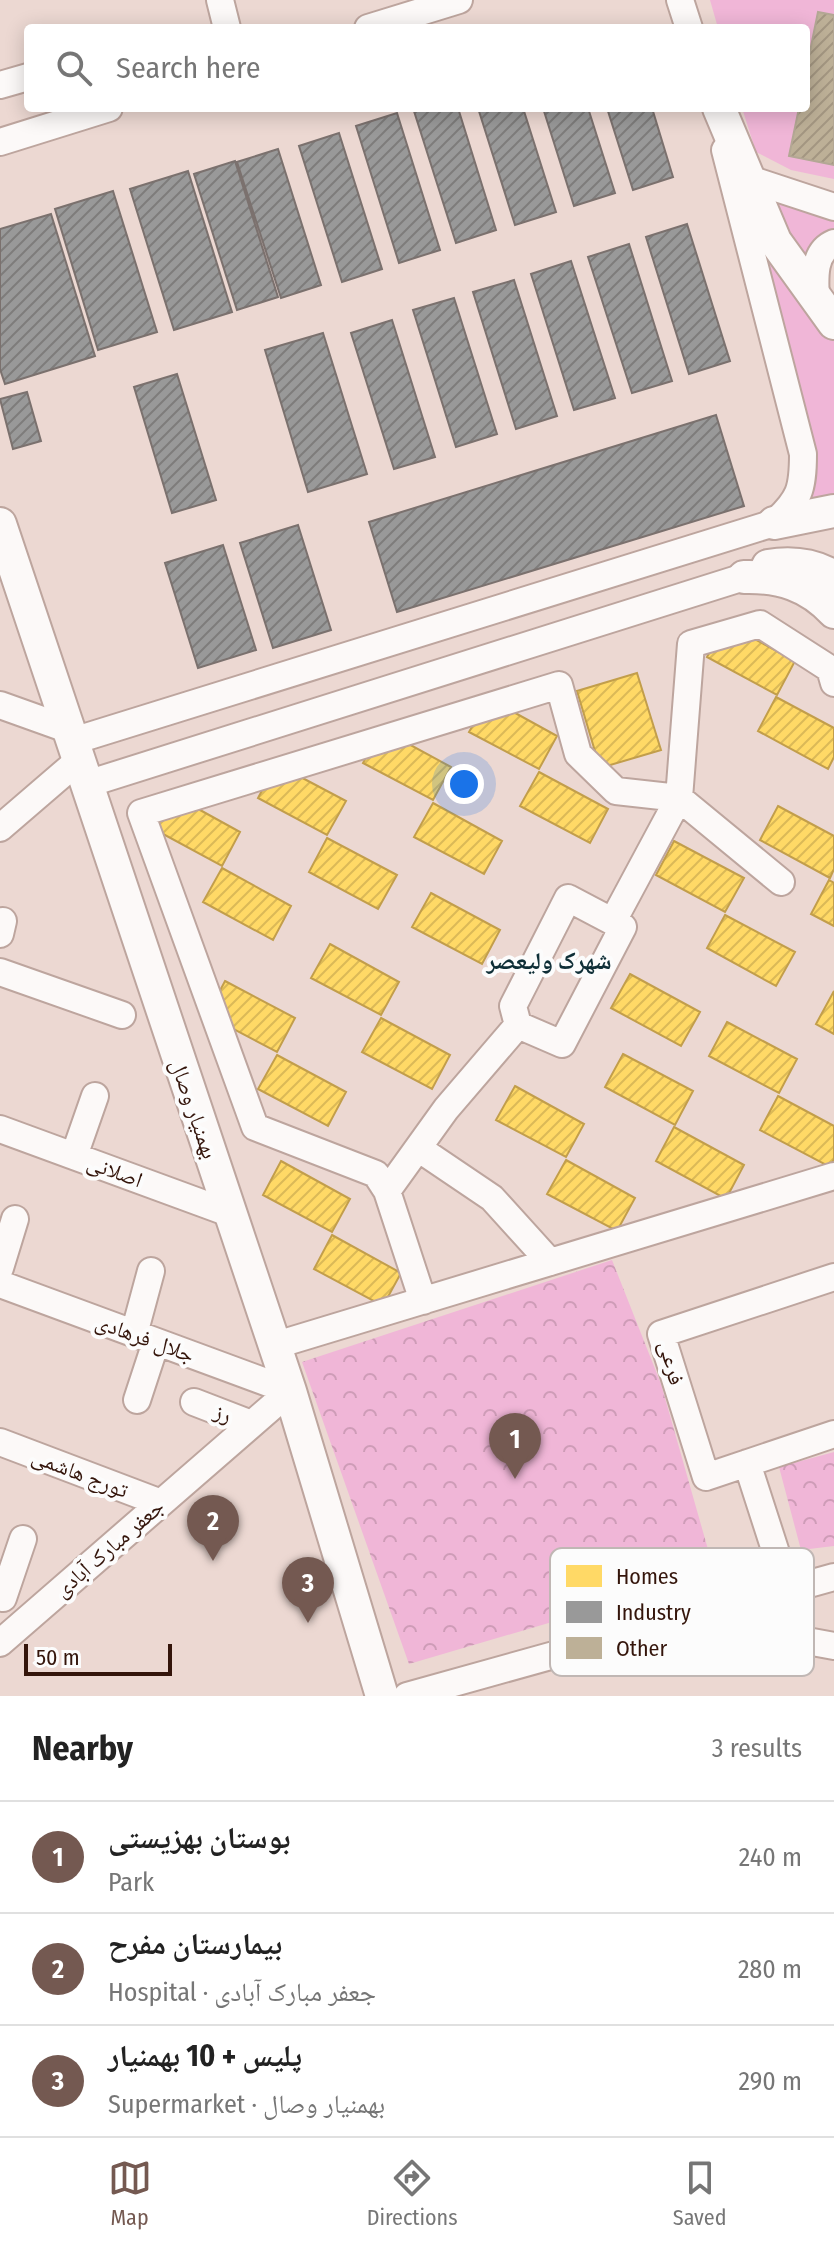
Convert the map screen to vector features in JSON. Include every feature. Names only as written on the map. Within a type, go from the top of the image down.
[{"type":"main road","points":[[718,112],[775,241],[825,312]]},
{"type":"main road","points":[[774,523],[834,511]]},
{"type":"main road","name":"بهمنیار وصال","points":[[2,537],[290,1391],[382,1696]]},
{"type":"main road","points":[[744,577],[759,567],[788,562],[818,568],[834,577]]},
{"type":"main road","points":[[744,577],[789,582],[808,590],[834,612]]},
{"type":"street","points":[[220,0],[226,24]]},
{"type":"street","points":[[381,24],[459,0]]},
{"type":"street","points":[[680,0],[688,24]]},
{"type":"street","points":[[0,85],[24,78]]},
{"type":"street","points":[[0,828],[77,754],[388,643],[774,523],[795,503],[800,491],[803,454],[717,112]]},
{"type":"street","points":[[0,142],[76,113]]},
{"type":"street","points":[[749,179],[834,207]]},
{"type":"street","points":[[825,312],[818,260],[827,246],[834,243]]},
{"type":"street","points":[[0,705],[77,754],[401,684],[744,577]]},
{"type":"street","points":[[613,921],[679,798],[691,644],[760,624],[830,669],[834,683]]},
{"type":"street","points":[[388,643],[401,684]]},
{"type":"street","points":[[423,1301],[387,1191],[376,1174],[255,1127],[141,813],[559,685],[578,754],[616,791],[679,798],[781,882]]},
{"type":"street","points":[[568,898],[623,927],[562,1044],[518,1025],[513,1006],[568,898]]},
{"type":"street","points":[[0,972],[122,1015]]},
{"type":"street","points":[[387,1191],[518,1025]]},
{"type":"street","points":[[74,1156],[95,1096]]},
{"type":"street","name":"اصلانی","points":[[0,1129],[229,1213]]},
{"type":"street","points":[[418,1148],[492,1198],[550,1262]]},
{"type":"street","points":[[273,1346],[834,1176]]},
{"type":"street","points":[[0,1268],[15,1219]]},
{"type":"street","points":[[137,1400],[151,1271]]},
{"type":"street","name":"فرعی","points":[[834,1277],[661,1334],[706,1477],[834,1434]]},
{"type":"street","name":"جلال فرهادی","points":[[0,1284],[290,1391]]},
{"type":"street","name":"جعفر مبارک آبادی","points":[[0,1643],[290,1391]]},
{"type":"street","name":"رز","points":[[194,1402],[251,1424]]},
{"type":"street","name":"تورج هاشمی","points":[[0,1442],[161,1503]]},
{"type":"street","points":[[747,1463],[774,1548]]},
{"type":"street","points":[[23,1539],[2,1597],[38,1611]]},
{"type":"street","points":[[814,1583],[834,1577]]},
{"type":"street","points":[[814,1642],[834,1646]]},
{"type":"street","points":[[407,1696],[550,1656]]},
{"type":"green space","points":[[710,0],[834,0],[834,179],[791,170],[756,152],[743,112],[810,112],[810,24],[717,24]]},
{"type":"green space","points":[[773,201],[834,216],[834,228],[823,235],[803,266]]},
{"type":"green space","points":[[747,208],[824,330],[834,339],[834,497],[803,507],[814,476],[812,444]]},
{"type":"green space","points":[[612,1260],[661,1384],[708,1548],[550,1548],[550,1623],[409,1664],[302,1362]]},
{"type":"green space","points":[[834,1452],[834,1546],[800,1548],[779,1467]]},
{"type":"building: Homes","points":[[725,623],[795,661],[777,695],[707,657]]},
{"type":"building: Homes","points":[[637,673],[661,750],[600,768],[577,691]]},
{"type":"building: Homes","points":[[776,697],[834,728],[834,757],[828,769],[758,731]]},
{"type":"building: Homes","points":[[488,698],[557,736],[539,769],[469,732]]},
{"type":"building: Homes","points":[[381,729],[451,767],[433,800],[363,763]]},
{"type":"building: Homes","points":[[276,764],[346,801],[327,835],[258,798]]},
{"type":"building: Homes","points":[[539,772],[608,809],[590,843],[520,806]]},
{"type":"building: Homes","points":[[171,794],[240,832],[222,866],[152,828]]},
{"type":"building: Homes","points":[[433,803],[502,841],[484,874],[414,837]]},
{"type":"building: Homes","points":[[778,806],[834,836],[834,869],[830,878],[760,840]]},
{"type":"building: Homes","points":[[327,838],[397,875],[378,909],[309,872]]},
{"type":"building: Homes","points":[[674,841],[744,878],[725,912],[656,875]]},
{"type":"building: Homes","points":[[222,868],[291,906],[273,940],[203,902]]},
{"type":"building: Homes","points":[[829,880],[834,883],[834,926],[811,914]]},
{"type":"building: Homes","points":[[431,893],[500,930],[482,964],[412,927]]},
{"type":"building: Homes","points":[[725,915],[795,952],[776,986],[707,948]]},
{"type":"building: Homes","points":[[330,944],[399,982],[381,1015],[311,978]]},
{"type":"building: Homes","points":[[630,974],[700,1012],[681,1046],[611,1008]]},
{"type":"building: Homes","points":[[225,981],[295,1018],[277,1052],[207,1015]]},
{"type":"building: Homes","points":[[834,991],[834,1034],[816,1024]]},
{"type":"building: Homes","points":[[381,1018],[450,1055],[432,1089],[362,1052]]},
{"type":"building: Homes","points":[[727,1022],[797,1059],[779,1093],[709,1056]]},
{"type":"building: Homes","points":[[623,1054],[693,1091],[675,1125],[605,1087]]},
{"type":"building: Homes","points":[[277,1055],[346,1092],[328,1126],[258,1089]]},
{"type":"building: Homes","points":[[515,1086],[584,1124],[566,1157],[496,1120]]},
{"type":"building: Homes","points":[[778,1096],[834,1126],[834,1159],[830,1167],[760,1130]]},
{"type":"building: Homes","points":[[674,1127],[744,1165],[726,1199],[656,1161]]},
{"type":"building: Homes","points":[[566,1160],[635,1198],[617,1231],[547,1194]]},
{"type":"building: Homes","points":[[281,1161],[350,1199],[332,1232],[263,1195]]},
{"type":"building: Homes","points":[[332,1235],[401,1273],[383,1306],[314,1269]]},
{"type":"building: Industry","points":[[414,112],[459,112],[496,230],[456,243]]},
{"type":"building: Industry","points":[[479,112],[524,112],[556,212],[515,225]]},
{"type":"building: Industry","points":[[544,112],[589,112],[615,193],[574,206]]},
{"type":"building: Industry","points":[[608,112],[653,112],[673,177],[633,190]]},
{"type":"building: Industry","points":[[397,113],[440,250],[399,263],[356,126]]},
{"type":"building: Industry","points":[[339,133],[382,269],[342,282],[299,146]]},
{"type":"building: Industry","points":[[278,149],[321,285],[281,298],[237,162]]},
{"type":"building: Industry","points":[[235,161],[278,297],[237,310],[194,174]]},
{"type":"building: Industry","points":[[188,171],[232,312],[174,330],[130,189]]},
{"type":"building: Industry","points":[[113,191],[157,332],[98,350],[55,209]]},
{"type":"building: Industry","points":[[51,214],[95,356],[5,384],[0,369],[0,229]]},
{"type":"building: Industry","points":[[687,224],[730,361],[689,374],[646,237]]},
{"type":"building: Industry","points":[[629,244],[672,381],[632,393],[588,257]]},
{"type":"building: Industry","points":[[571,261],[615,398],[574,410],[531,274]]},
{"type":"building: Industry","points":[[514,280],[557,416],[516,429],[473,292]]},
{"type":"building: Industry","points":[[454,298],[497,434],[456,447],[413,310]]},
{"type":"building: Industry","points":[[392,320],[435,457],[394,469],[351,333]]},
{"type":"building: Industry","points":[[323,333],[367,474],[308,492],[265,350]]},
{"type":"building: Industry","points":[[177,374],[216,500],[172,513],[134,387]]},
{"type":"building: Industry","points":[[27,392],[41,441],[13,449],[0,399]]},
{"type":"building: Industry","points":[[716,415],[744,506],[397,612],[369,522]]},
{"type":"building: Industry","points":[[298,525],[331,630],[273,648],[240,543]]},
{"type":"building: Industry","points":[[223,545],[256,650],[198,668],[165,563]]},
{"type":"building: Other","points":[[818,12],[834,15],[834,165],[789,156],[798,112],[810,112],[810,51]]},
{"type":"place","name":"بوستان بهزیستی","points":[[515,1479]]},
{"type":"place","name":"بیمارستان مفرح","points":[[213,1561]]},
{"type":"place","name":"پلیس + 10 بهمنیار","points":[[308,1623]]},
{"type":"district","name":"شهرک ولیعصر","points":[[549,961]]}]
